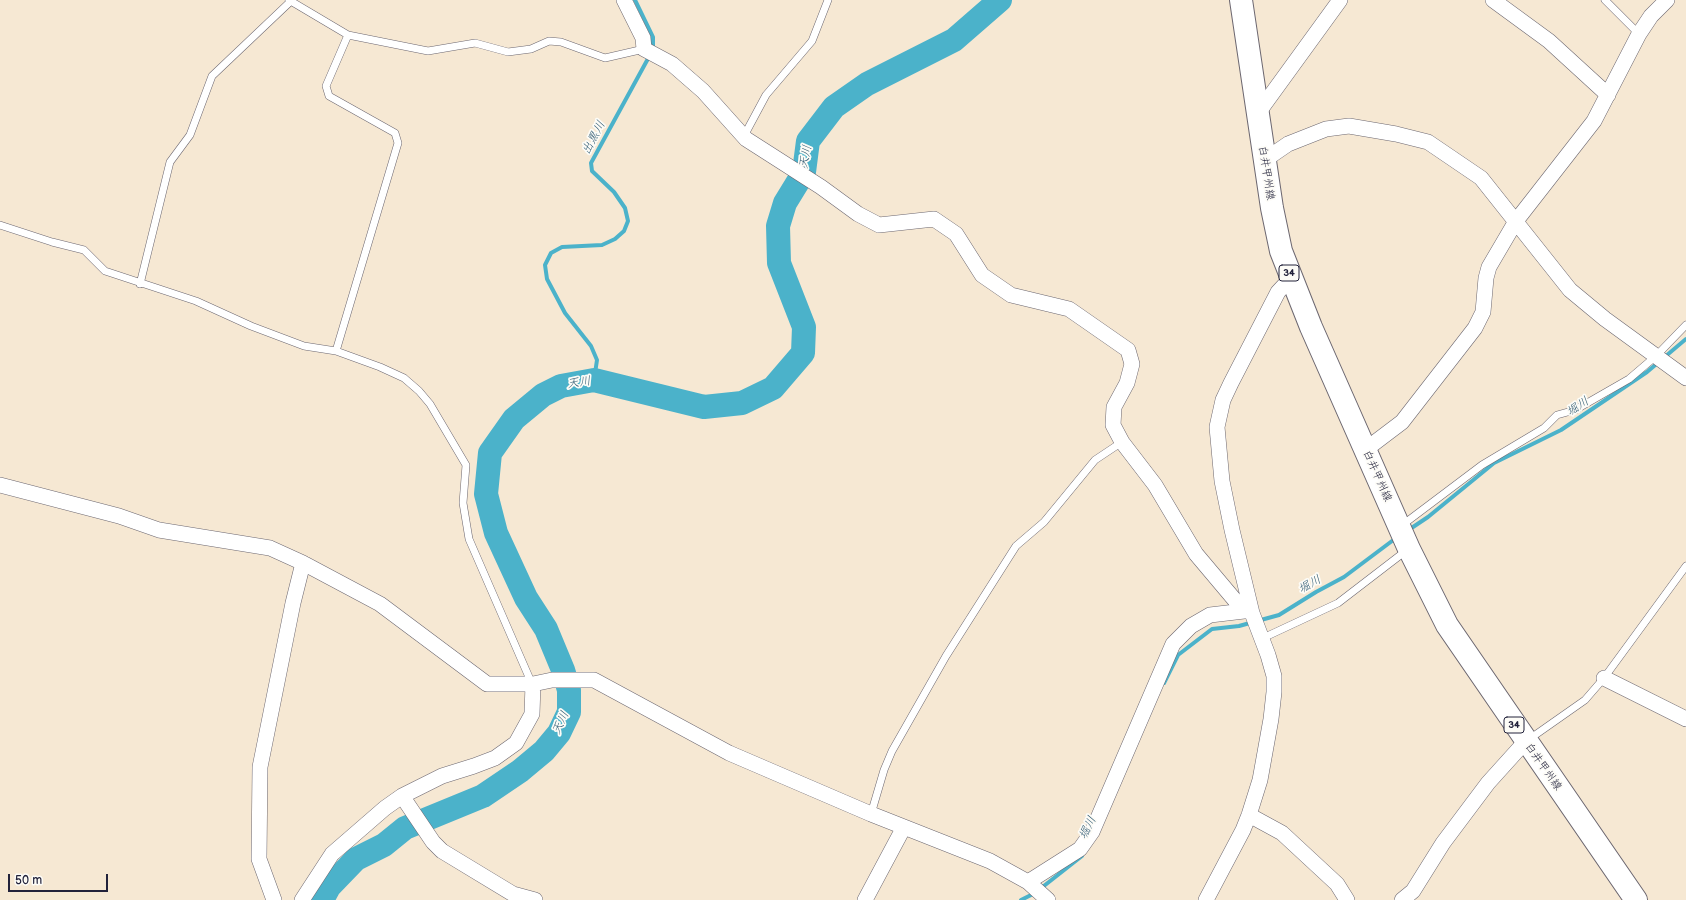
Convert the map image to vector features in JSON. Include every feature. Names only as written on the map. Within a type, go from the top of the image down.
[{"type":"main road","name":"白井甲州線","points":[[1240,0],[1258,113],[1263,156],[1281,252],[1403,537],[1447,625],[1636,900]]},
{"type":"street","points":[[624,0],[649,51],[672,64],[703,91],[744,136],[762,149],[821,186],[858,214],[879,225],[934,219],[956,234],[982,275],[1011,295],[1069,309],[1128,350],[1132,364],[1127,383],[1114,407],[1112,425],[1122,442],[1155,485],[1196,554],[1249,611],[1262,635],[1274,676],[1272,719],[1260,780],[1243,830],[1206,900]]},
{"type":"street","points":[[1258,113],[1340,0]]},
{"type":"street","points":[[1493,0],[1549,41],[1608,95]]},
{"type":"street","points":[[1365,450],[1402,422],[1475,328],[1483,312],[1486,278],[1489,266],[1516,221],[1594,121],[1639,34],[1651,16],[1667,0]]},
{"type":"street","points":[[1263,156],[1272,155],[1288,144],[1326,129],[1349,126],[1396,134],[1428,142],[1481,178],[1570,290],[1605,319],[1686,378]]},
{"type":"street","points":[[1249,611],[1222,481],[1217,427],[1223,400],[1278,292],[1291,278]]},
{"type":"street","points":[[0,485],[111,514],[159,530],[270,548],[303,563],[380,604],[487,684],[532,684],[552,680],[594,680],[729,753],[872,814],[990,861],[1031,884],[1047,899]]},
{"type":"street","points":[[274,900],[259,859],[260,767],[293,603],[303,563]]},
{"type":"street","points":[[1031,884],[1080,849],[1092,832],[1173,644],[1191,626],[1210,615],[1249,611]]},
{"type":"street","points":[[1604,678],[1686,719]]},
{"type":"street","points":[[302,900],[332,854],[359,829],[406,801],[442,776],[495,758],[516,743],[532,714],[532,684]]},
{"type":"street","points":[[1402,900],[1413,890],[1442,843],[1488,783],[1526,742]]},
{"type":"street","points":[[406,801],[432,842],[442,851],[512,894],[535,900]]},
{"type":"street","points":[[1249,815],[1282,833],[1337,884],[1347,900]]},
{"type":"street","points":[[865,900],[904,827]]},
{"type":"lane","points":[[140,284],[170,162],[190,135],[212,76],[290,0],[348,35],[428,51],[475,43],[508,52],[531,49],[549,41],[560,42],[605,58],[649,51]]},
{"type":"lane","points":[[744,136],[766,96],[812,41],[828,0]]},
{"type":"lane","points":[[1604,0],[1639,34]]},
{"type":"lane","points":[[336,351],[398,143],[395,133],[328,96],[326,86],[348,35]]},
{"type":"lane","points":[[0,225],[52,242],[84,250],[105,271],[140,284],[196,301],[251,326],[304,346],[336,351],[404,378],[419,391],[430,404],[466,465],[463,503],[469,539],[532,684]]},
{"type":"lane","points":[[1262,635],[1338,602],[1403,537],[1407,523],[1437,497],[1482,465],[1544,428],[1557,415],[1575,410],[1661,360],[1686,325]]},
{"type":"lane","points":[[872,814],[884,770],[892,750],[946,656],[1016,546],[1044,522],[1095,460],[1122,442]]},
{"type":"lane","points":[[1526,742],[1585,700],[1604,678],[1686,566]]},
{"type":"waterway","name":"出黒川","points":[[635,0],[653,37],[653,49]]},
{"type":"waterway","name":"天川","points":[[322,900],[329,887],[356,859],[384,845],[405,828],[483,796],[520,771],[544,751],[559,733],[569,712],[569,690],[563,670],[546,629],[526,598],[496,533],[486,494],[490,453],[514,419],[543,395],[561,386],[594,380],[704,407],[742,403],[773,388],[803,353],[804,327],[779,263],[778,226],[785,203],[804,172],[808,141],[834,107],[867,84],[954,40],[1000,0]]},
{"type":"waterway","name":"出黒川","points":[[594,380],[597,360],[591,346],[565,313],[547,279],[545,265],[551,253],[562,247],[602,245],[615,239],[624,231],[628,221],[625,208],[614,192],[592,171],[591,163],[650,55]]},
{"type":"waterway","name":"堀川","points":[[1407,531],[1428,517],[1494,463],[1561,430],[1647,372],[1686,339]]},
{"type":"waterway","name":"堀川","points":[[1164,683],[1178,655],[1212,629],[1239,626],[1279,615],[1344,577],[1396,538]]},
{"type":"waterway","name":"堀川","points":[[1040,889],[1082,856]]},
{"type":"waterway","name":"堀川","points":[[1021,900],[1035,893]]}]
